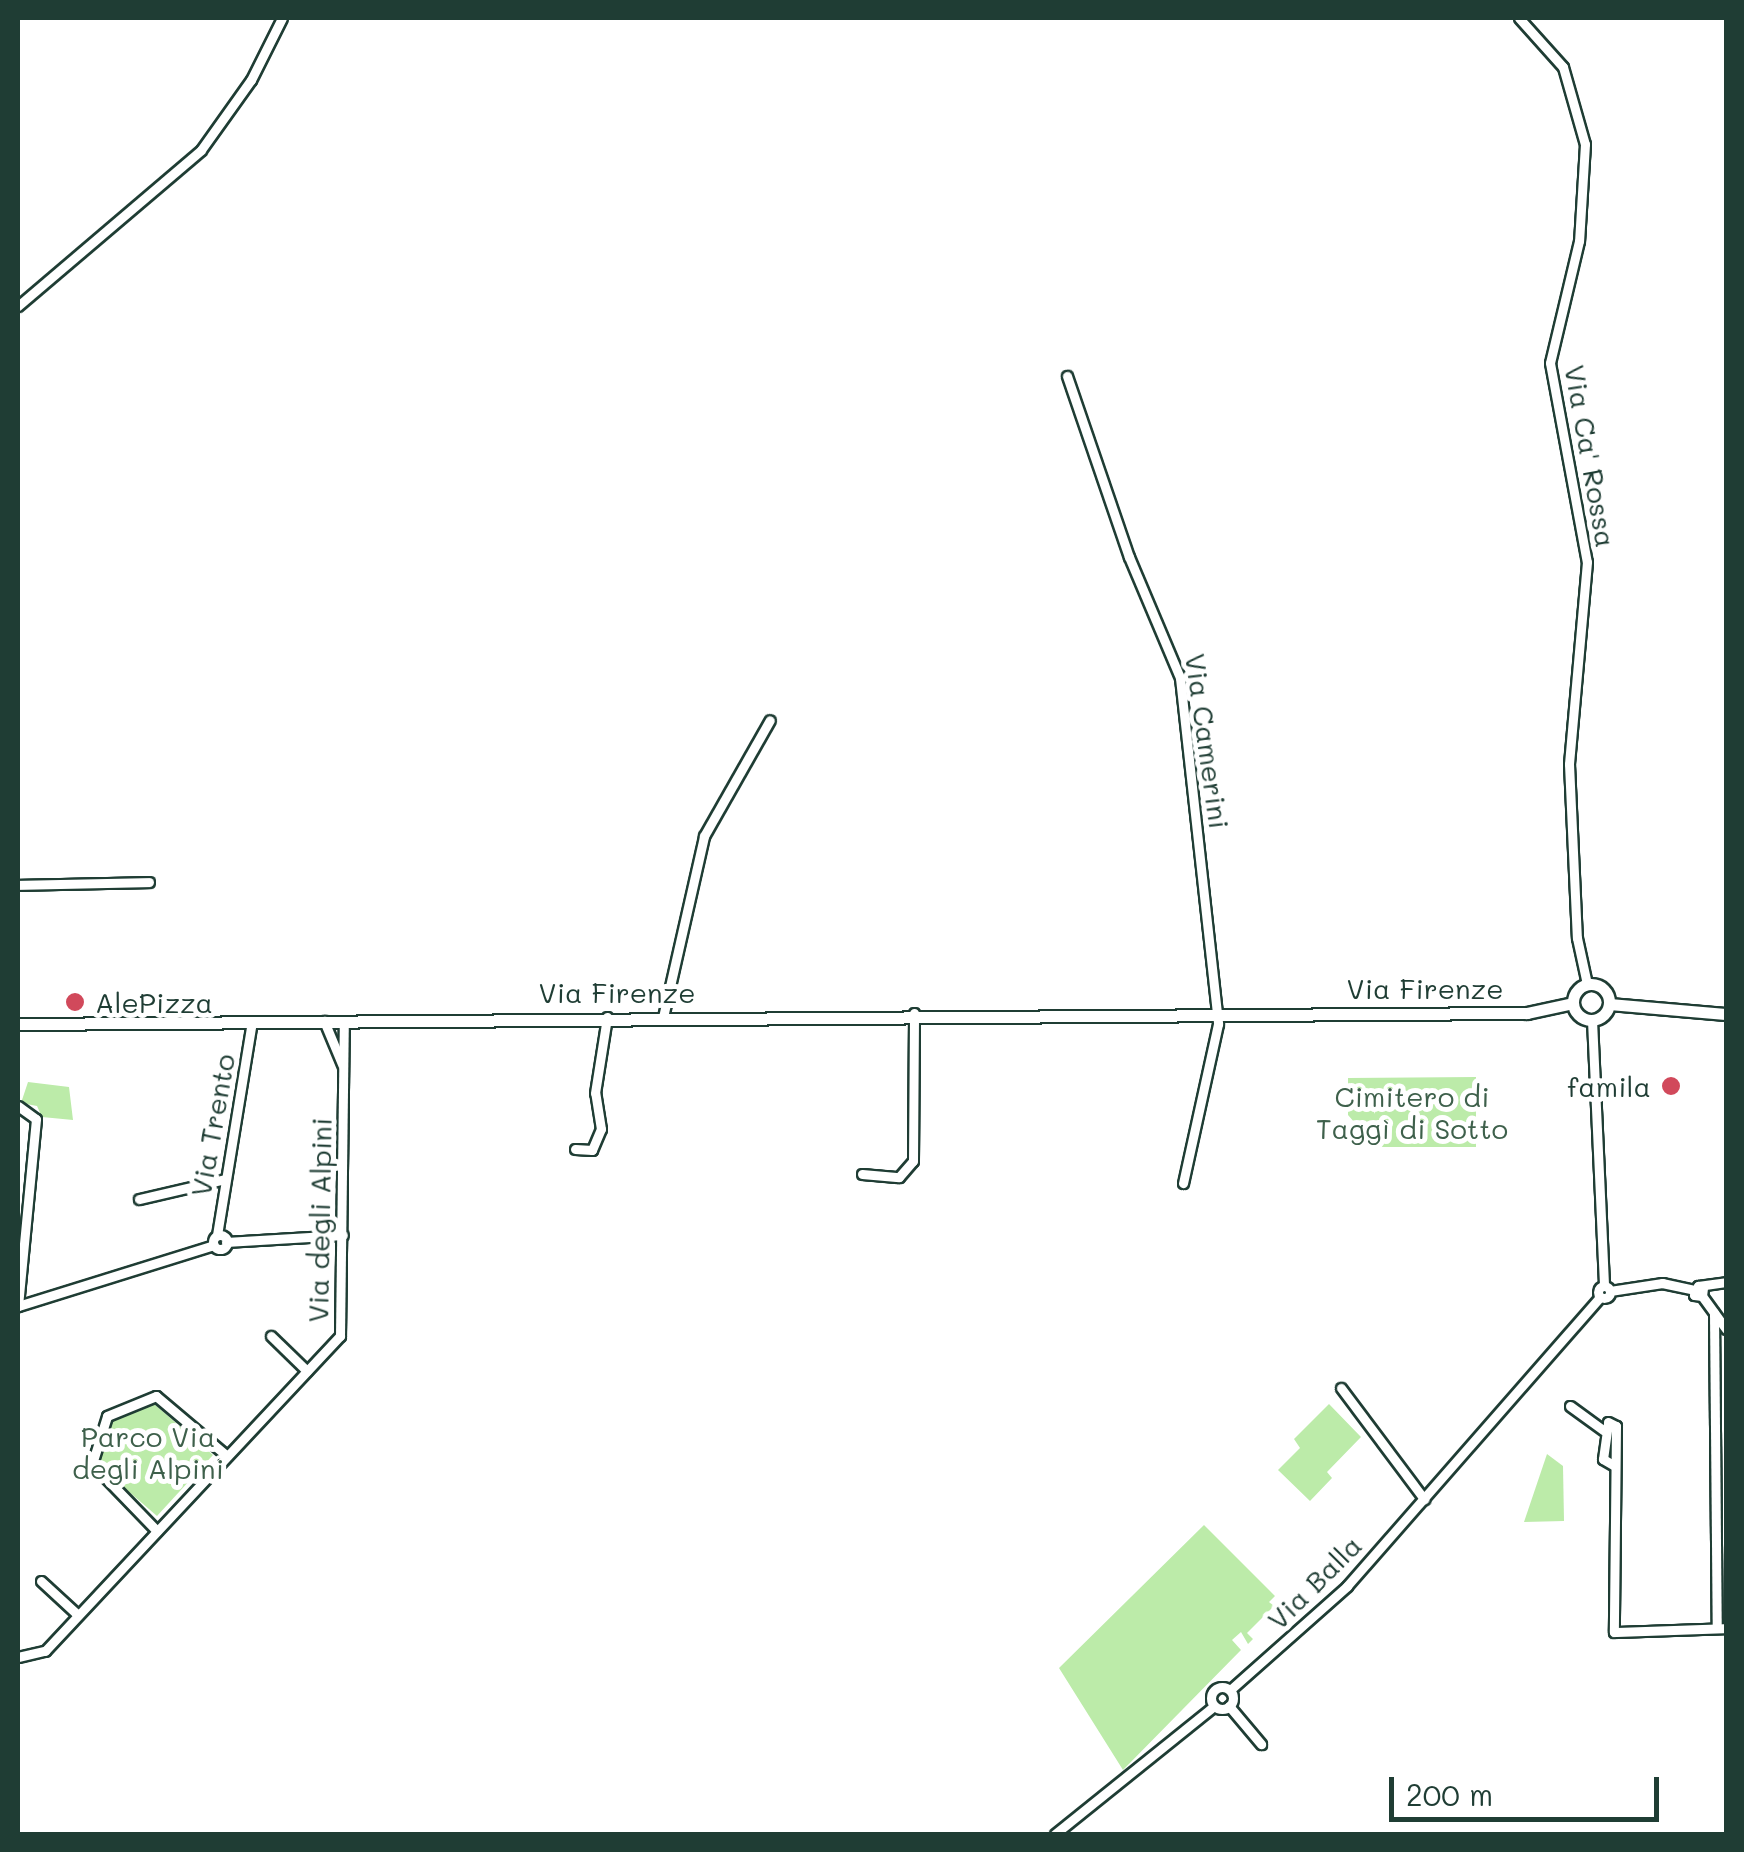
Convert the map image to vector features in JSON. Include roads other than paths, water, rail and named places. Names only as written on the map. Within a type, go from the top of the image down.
[{"type":"main road","points":[[1609,1004],[1604,989],[1587,984],[1573,1003],[1577,1014],[1592,1020],[1609,1004],[1726,1014]]},
{"type":"main road","name":"Via Firenze","points":[[18,1024],[914,1013],[1526,1013],[1573,1003]]},
{"type":"street","points":[[18,306],[201,150],[251,80],[282,18]]},
{"type":"street","name":"Via Ca' Rossa","points":[[1519,18],[1564,67],[1584,144],[1581,227],[1552,346],[1550,380],[1587,562],[1568,764],[1576,938],[1587,984]]},
{"type":"street","name":"Via Camerini","points":[[1067,376],[1129,557],[1176,659],[1217,1012]]},
{"type":"street","points":[[663,1017],[704,836],[770,720]]},
{"type":"street","points":[[18,885],[148,882]]},
{"type":"street","points":[[1183,1184],[1217,1012]]},
{"type":"street","points":[[862,1174],[899,1177],[913,1161],[914,1013]]},
{"type":"street","points":[[575,1150],[592,1150],[601,1129],[596,1093],[607,1017]]},
{"type":"street","points":[[1592,1020],[1605,1292],[1662,1283],[1699,1291],[1726,1282]]},
{"type":"street","name":"Via degli Alpini","points":[[324,1021],[342,1064]]},
{"type":"street","name":"Via degli Alpini","points":[[18,1656],[45,1651],[307,1370],[344,1325],[344,1021]]},
{"type":"street","name":"Via Trento","points":[[219,1241],[225,1179],[252,1022]]},
{"type":"street","points":[[18,1106],[36,1118],[21,1224],[18,1306],[219,1241],[344,1234]]},
{"type":"street","points":[[139,1199],[225,1179]]},
{"type":"street","points":[[1699,1291],[1726,1332],[1717,1347]]},
{"type":"street","name":"Via Balla","points":[[1214,1706],[1214,1690],[1230,1690],[1317,1617],[1605,1292]]},
{"type":"street","points":[[1570,1406],[1603,1430],[1608,1422],[1616,1426],[1614,1632],[1722,1628],[1722,1369],[1714,1314]]},
{"type":"street","points":[[270,1336],[307,1370]]},
{"type":"street","points":[[1341,1388],[1424,1499]]},
{"type":"street","points":[[157,1531],[92,1464],[110,1412],[156,1396],[228,1456]]},
{"type":"street","points":[[42,1581],[78,1616]]},
{"type":"street","points":[[1230,1690],[1229,1706],[1261,1744]]},
{"type":"street","points":[[1055,1834],[1214,1706],[1229,1706]]},
{"type":"place","name":"AlePizza","points":[[75,1002]]},
{"type":"place","name":"famila","points":[[1671,1086]]},
{"type":"park label","name":"Cimitero di Taggì di Sotto","points":[[1412,1112]]},
{"type":"park label","name":"Parco Via degli Alpini","points":[[148,1452]]}]
